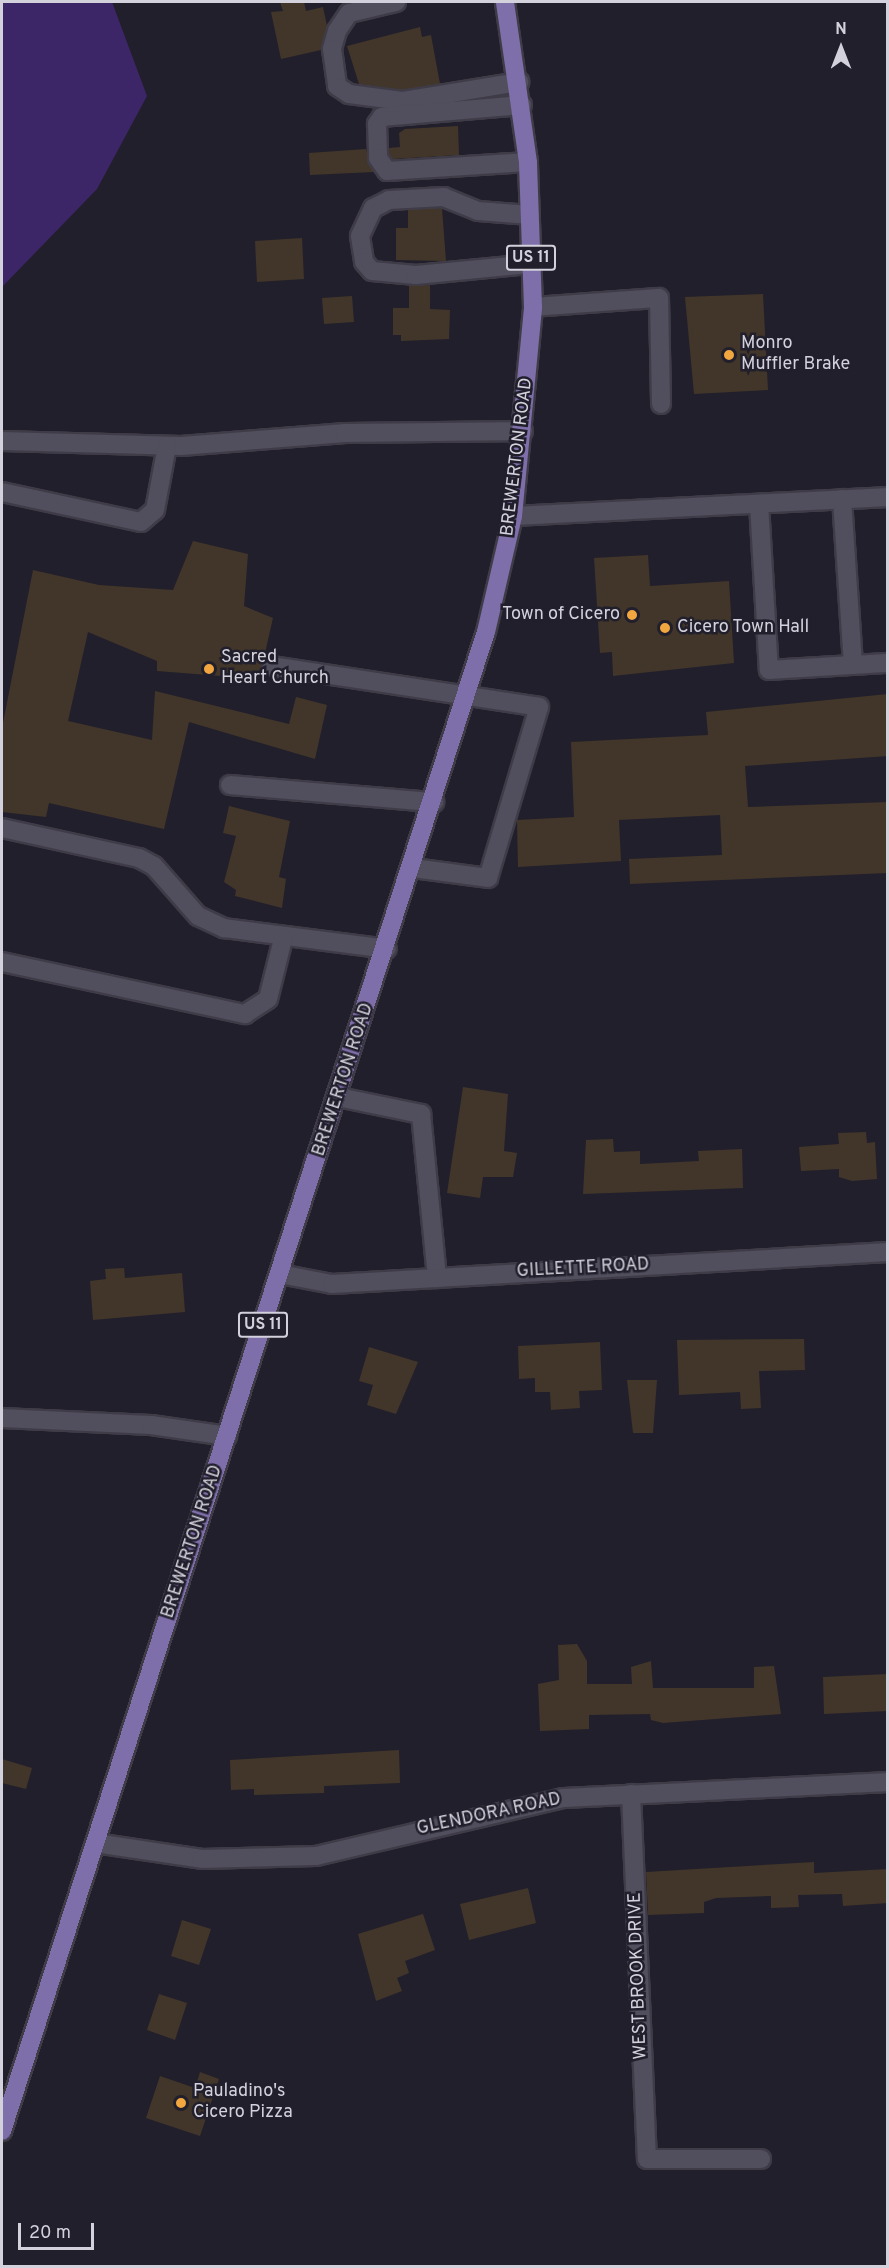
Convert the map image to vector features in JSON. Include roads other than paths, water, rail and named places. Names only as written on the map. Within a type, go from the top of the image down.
[{"type":"main road","name":"BREWERTON ROAD","points":[[2,2132],[7,2096],[95,1843],[434,802],[466,696],[513,516],[523,431],[533,307],[528,162],[519,82],[505,2]]},
{"type":"street","points":[[396,2],[349,13],[337,31],[332,49],[337,86],[343,90],[404,101],[519,82]]},
{"type":"street","points":[[522,105],[382,117],[377,124],[378,158],[387,171],[528,162]]},
{"type":"street","points":[[530,214],[478,211],[444,197],[389,200],[373,208],[360,236],[364,262],[380,273],[531,264]]},
{"type":"street","points":[[533,307],[659,298],[661,404]]},
{"type":"street","points":[[2,441],[167,446],[345,434],[523,431]]},
{"type":"street","points":[[2,492],[141,522],[155,510],[167,446]]},
{"type":"street","points":[[513,516],[888,496]]},
{"type":"street","points":[[842,499],[854,665]]},
{"type":"street","points":[[759,504],[769,670],[888,663]]},
{"type":"street","points":[[272,666],[539,707],[488,878],[413,868]]},
{"type":"street","points":[[230,785],[434,802]]},
{"type":"street","points":[[2,828],[139,858],[154,866],[198,916],[224,928],[283,939],[387,950]]},
{"type":"street","points":[[2,962],[245,1014],[268,999],[283,939]]},
{"type":"street","points":[[338,1097],[421,1114],[437,1278]]},
{"type":"street","name":"GILLETTE ROAD","points":[[280,1274],[332,1284],[888,1252]]},
{"type":"street","points":[[2,1418],[151,1425],[227,1436]]},
{"type":"street","name":"GLENDORA ROAD","points":[[95,1843],[202,1859],[316,1856],[480,1813],[563,1798],[888,1782]]},
{"type":"street","name":"WEST BROOK DRIVE","points":[[631,1794],[647,2159],[762,2159]]},
{"type":"place","name":"Monro Muffler Brake","points":[[729,355]]},
{"type":"place","name":"Town of Cicero","points":[[632,615]]},
{"type":"place","name":"Cicero Town Hall","points":[[665,628]]},
{"type":"place","name":"Sacred Heart Church","points":[[209,669]]},
{"type":"place","name":"Pauladino's Cicero Pizza","points":[[181,2103]]}]
